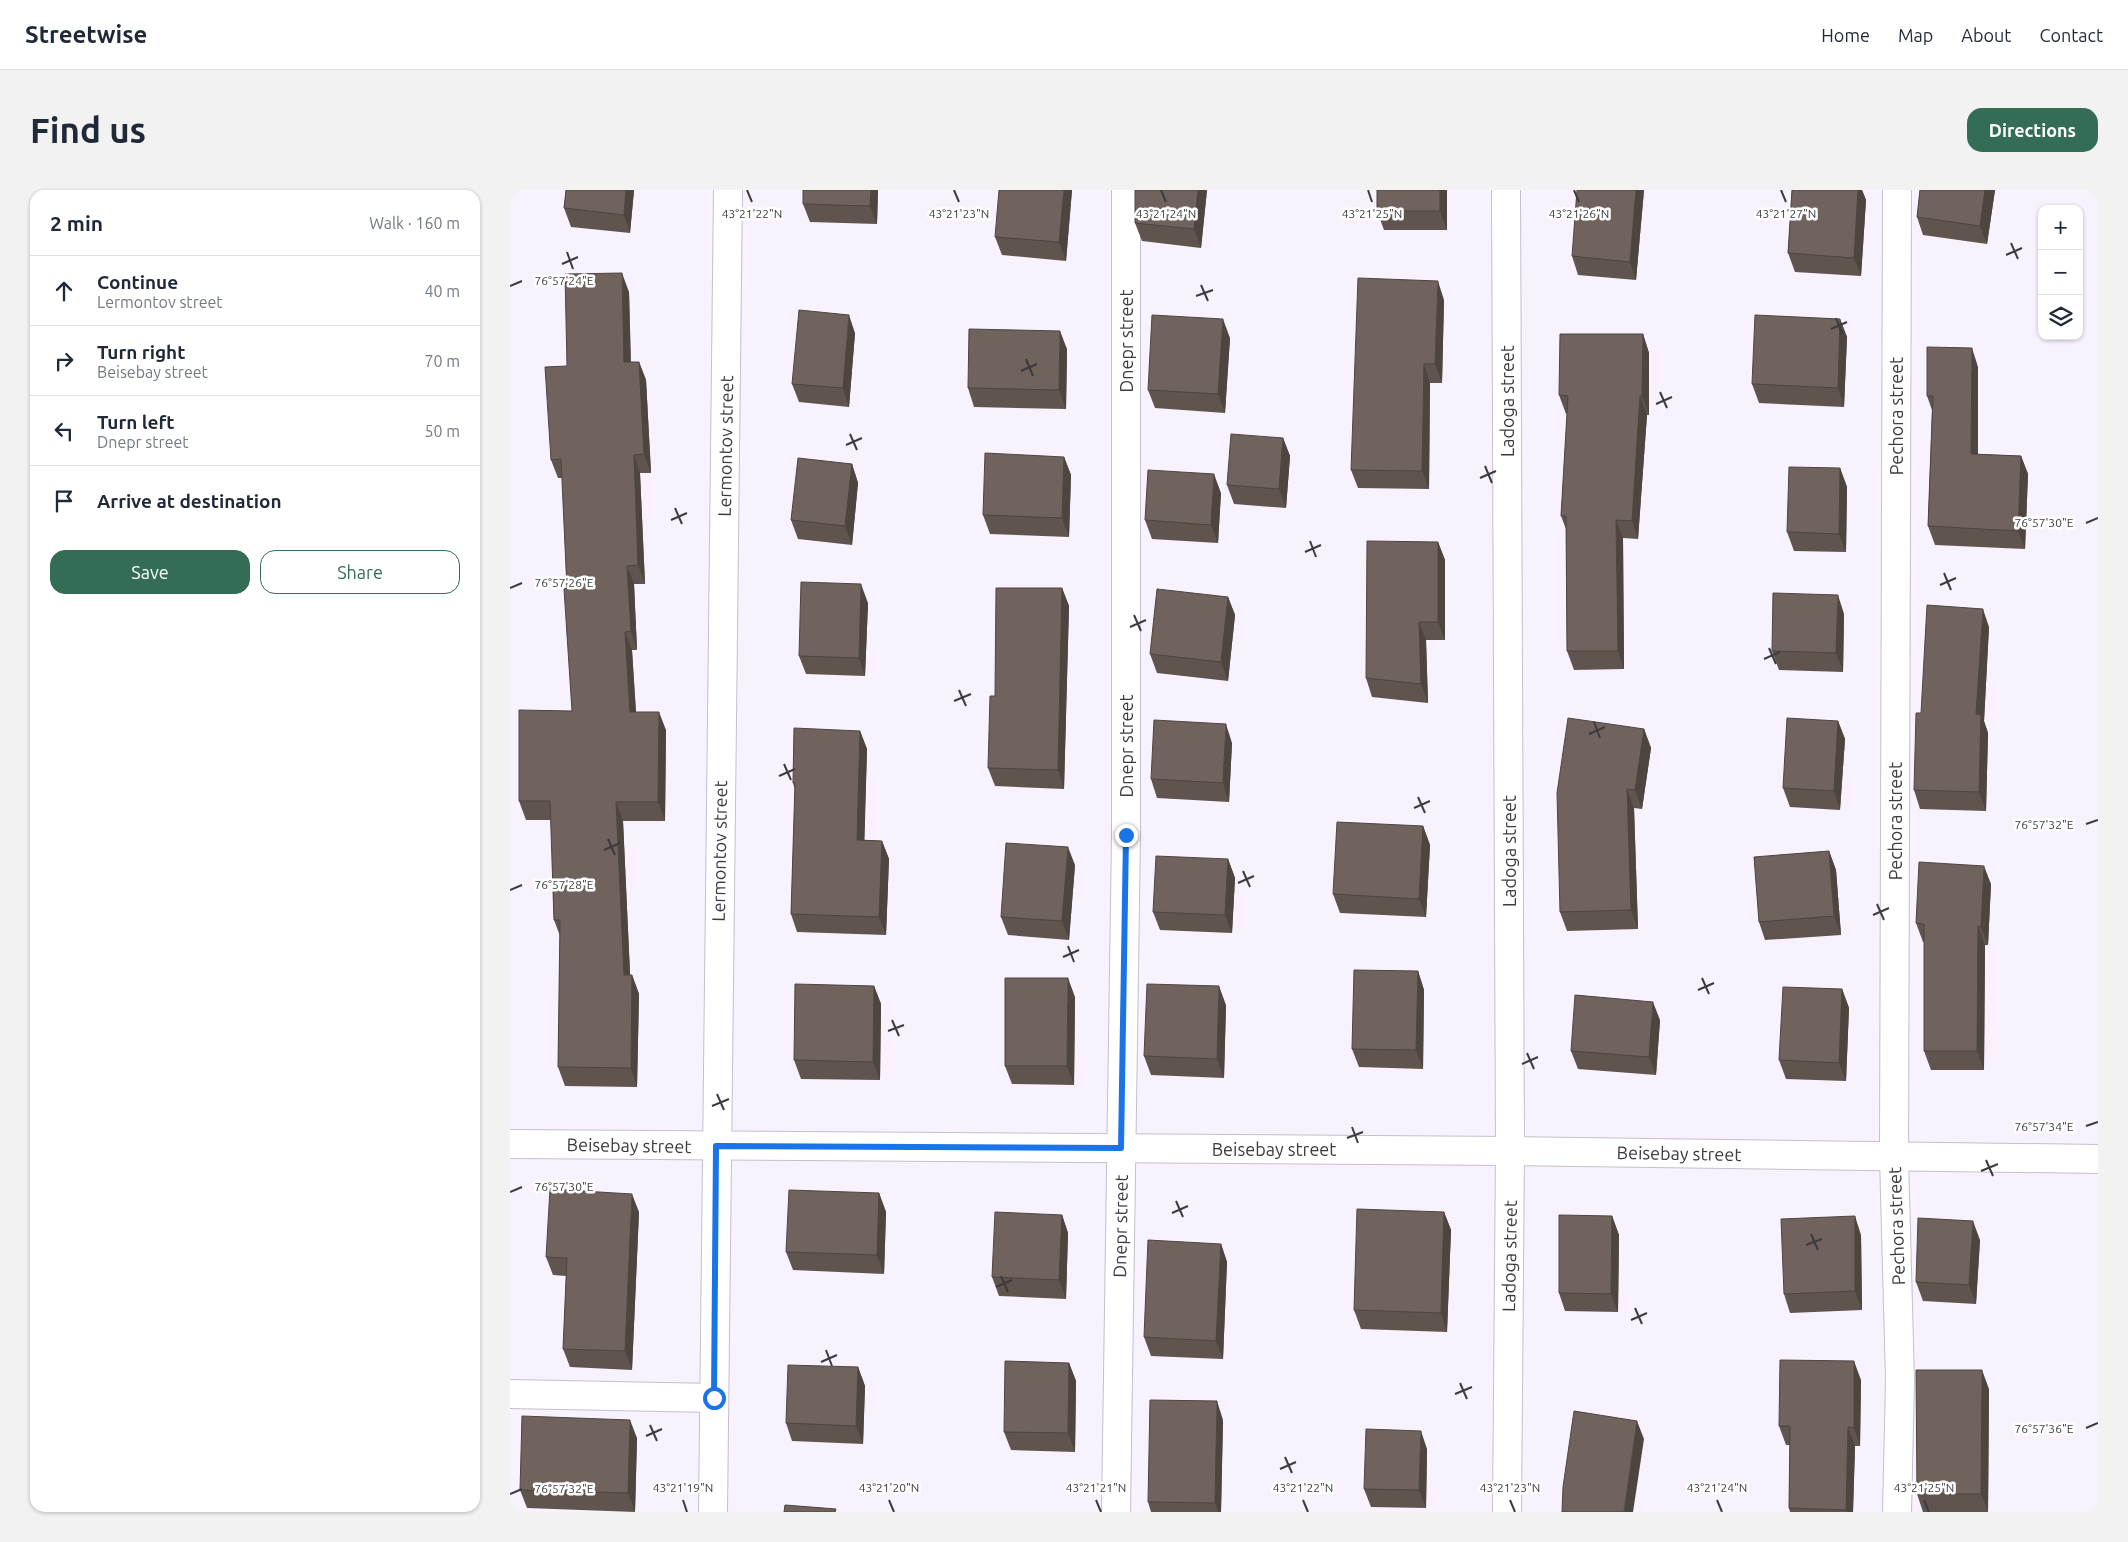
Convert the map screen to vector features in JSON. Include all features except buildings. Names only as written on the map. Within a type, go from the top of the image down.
[{"type":"street","name":"Lermontov street","points":[[713,1512],[728,190]]},
{"type":"street","name":"Dnepr street","points":[[1116,1512],[1126,835],[1126,190]]},
{"type":"street","name":"Ladoga street","points":[[1506,190],[1510,1151],[1507,1512]]},
{"type":"street","name":"Pechora street","points":[[1897,190],[1894,1156],[1900,1381],[1897,1512]]},
{"type":"street","name":"Beisebay street","points":[[510,1144],[1510,1151],[2098,1159]]},
{"type":"street","points":[[510,1394],[714,1398]]},
{"type":"route","points":[[714,1398],[716,1146],[1121,1148],[1126,835]]}]
